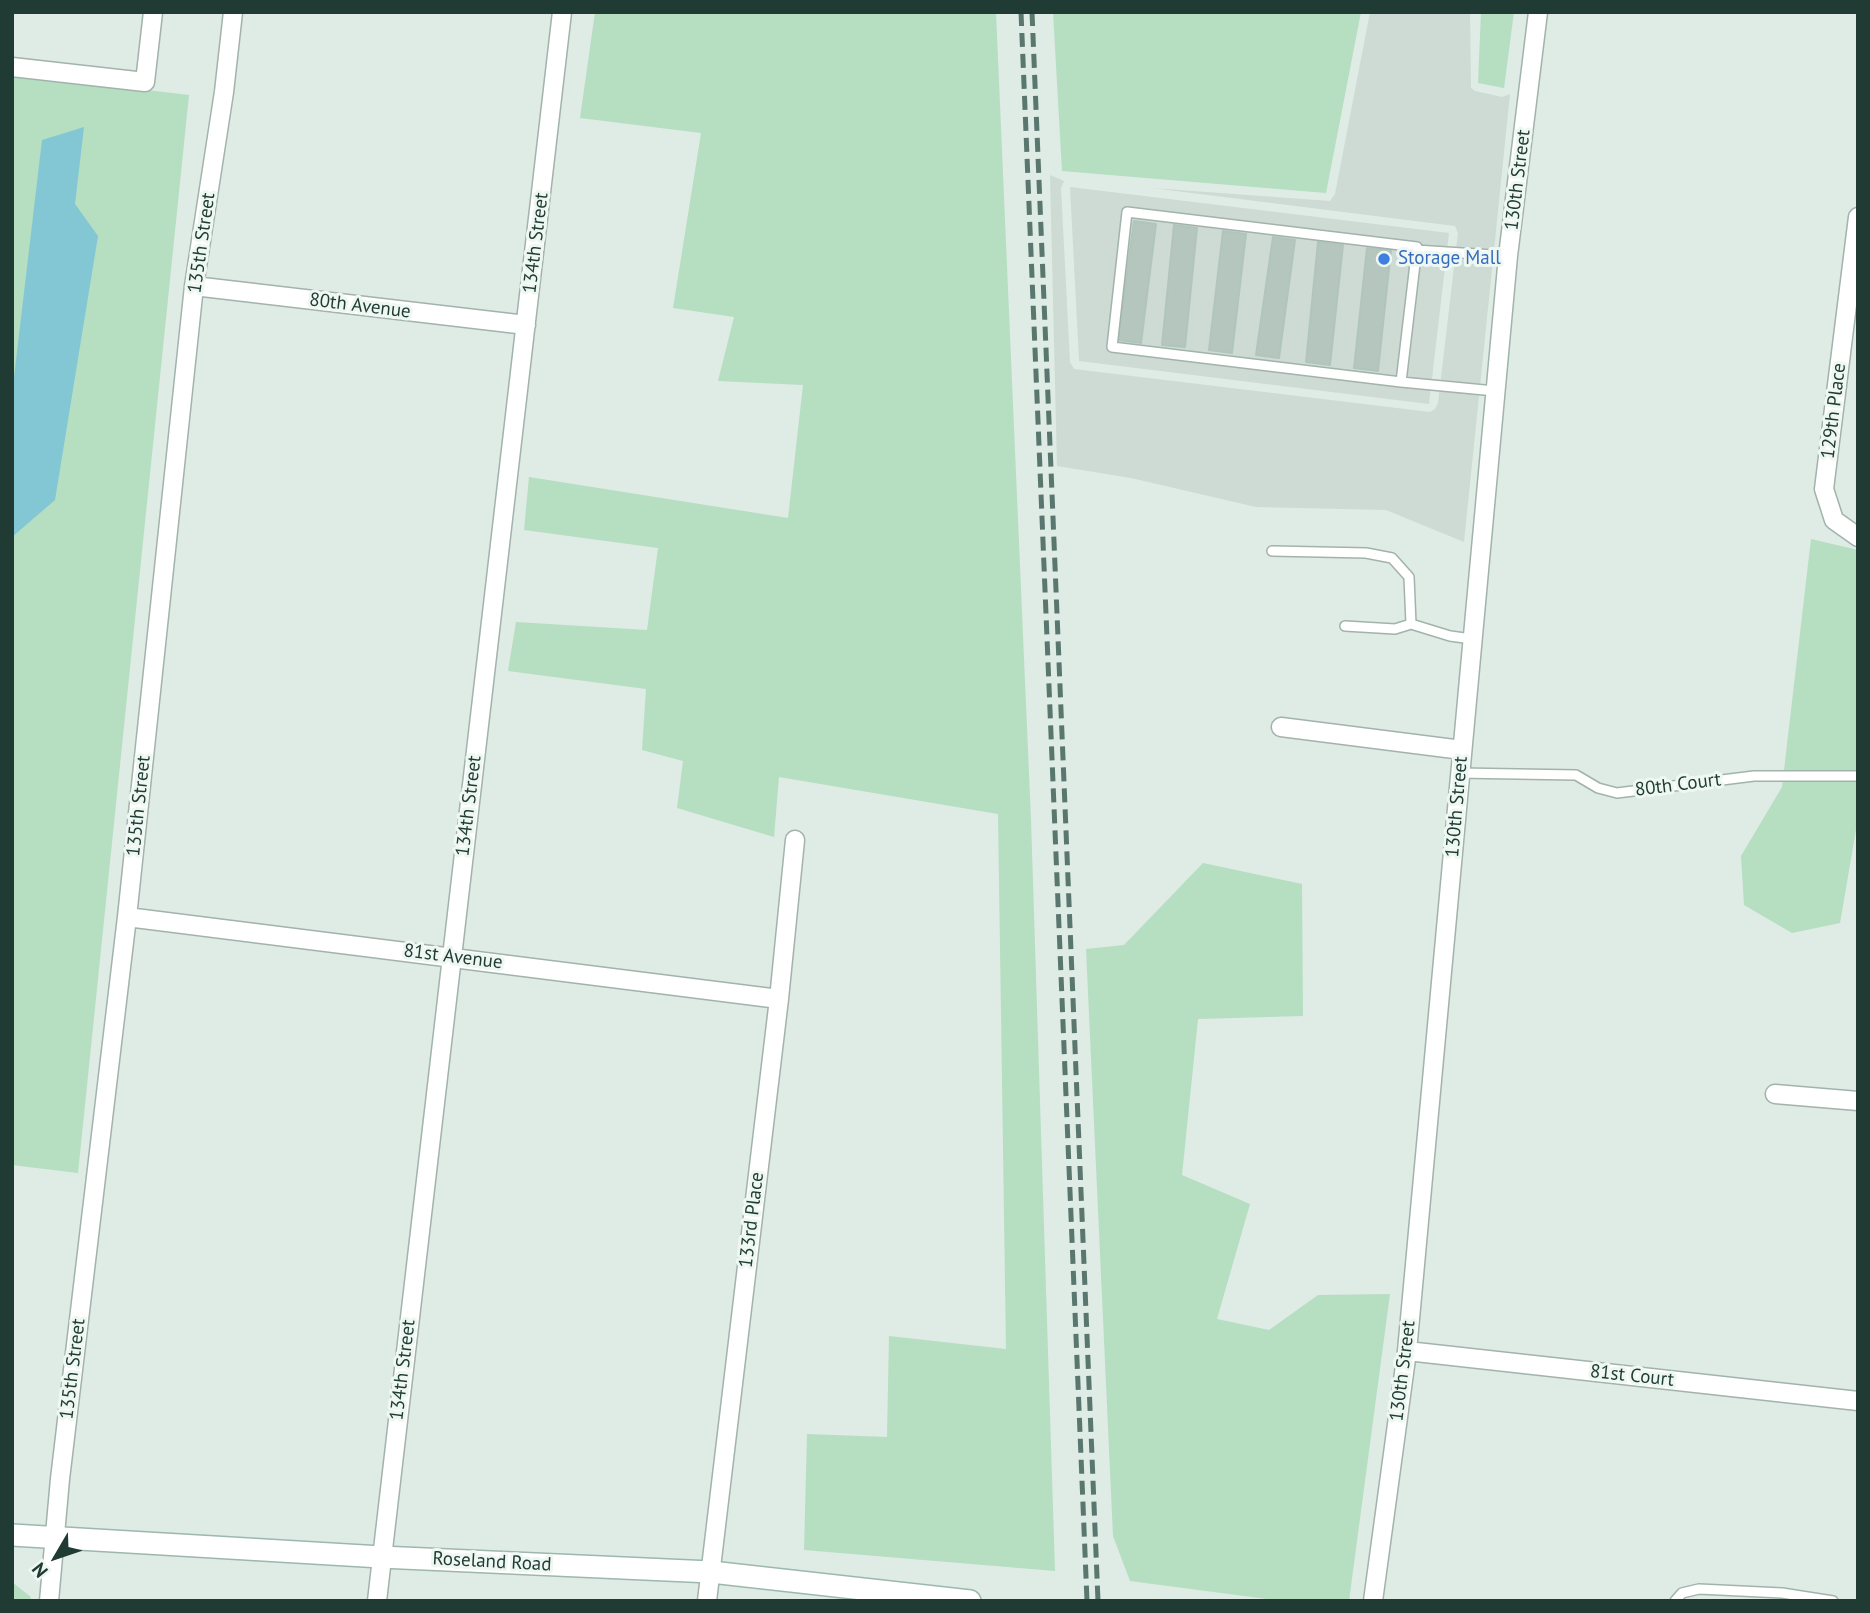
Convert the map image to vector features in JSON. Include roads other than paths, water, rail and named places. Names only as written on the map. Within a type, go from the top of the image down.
[{"type":"main road","name":"Roseland Road","points":[[12,1535],[381,1557],[711,1572],[900,1596],[970,1601]]},
{"type":"street","points":[[12,67],[145,82],[153,12]]},
{"type":"street","name":"135th Street","points":[[49,1601],[60,1479],[127,917],[194,286],[224,92],[233,12]]},
{"type":"street","name":"134th Street","points":[[376,1601],[562,12]]},
{"type":"street","name":"130th Street","points":[[1373,1601],[1407,1351],[1508,256],[1538,12]]},
{"type":"street","name":"129th Place","points":[[1858,217],[1824,489],[1834,520],[1858,537]]},
{"type":"street","name":"80th Avenue","points":[[194,286],[526,325]]},
{"type":"street","points":[[1281,727],[1462,750]]},
{"type":"street","name":"133rd Place","points":[[707,1601],[779,999],[795,840]]},
{"type":"street","name":"81st Avenue","points":[[127,917],[779,999]]},
{"type":"street","points":[[1775,1094],[1858,1101]]},
{"type":"street","name":"81st Court","points":[[1407,1351],[1858,1401]]},
{"type":"lane","points":[[1496,391],[1111,347],[1127,212],[1416,247],[1416,250],[1508,256]]},
{"type":"lane","points":[[1401,382],[1416,250]]},
{"type":"lane","points":[[1272,551],[1366,553],[1392,558],[1409,577],[1411,624]]},
{"type":"lane","points":[[1345,626],[1395,629],[1411,624],[1450,636],[1472,639]]},
{"type":"lane","name":"80th Court","points":[[1460,774],[1576,775],[1598,788],[1618,793],[1754,776],[1858,776]]},
{"type":"lane","points":[[1675,1601],[1682,1593],[1699,1588],[1782,1593],[1833,1601]]},
{"type":"water","points":[[84,127],[75,204],[98,236],[55,500],[12,537],[12,394],[42,140]]},
{"type":"railway","points":[[1021,12],[1087,1601]]},
{"type":"railway","points":[[1032,12],[1098,1601]]},
{"type":"place","name":"Storage Mall","points":[[1384,259]]}]
